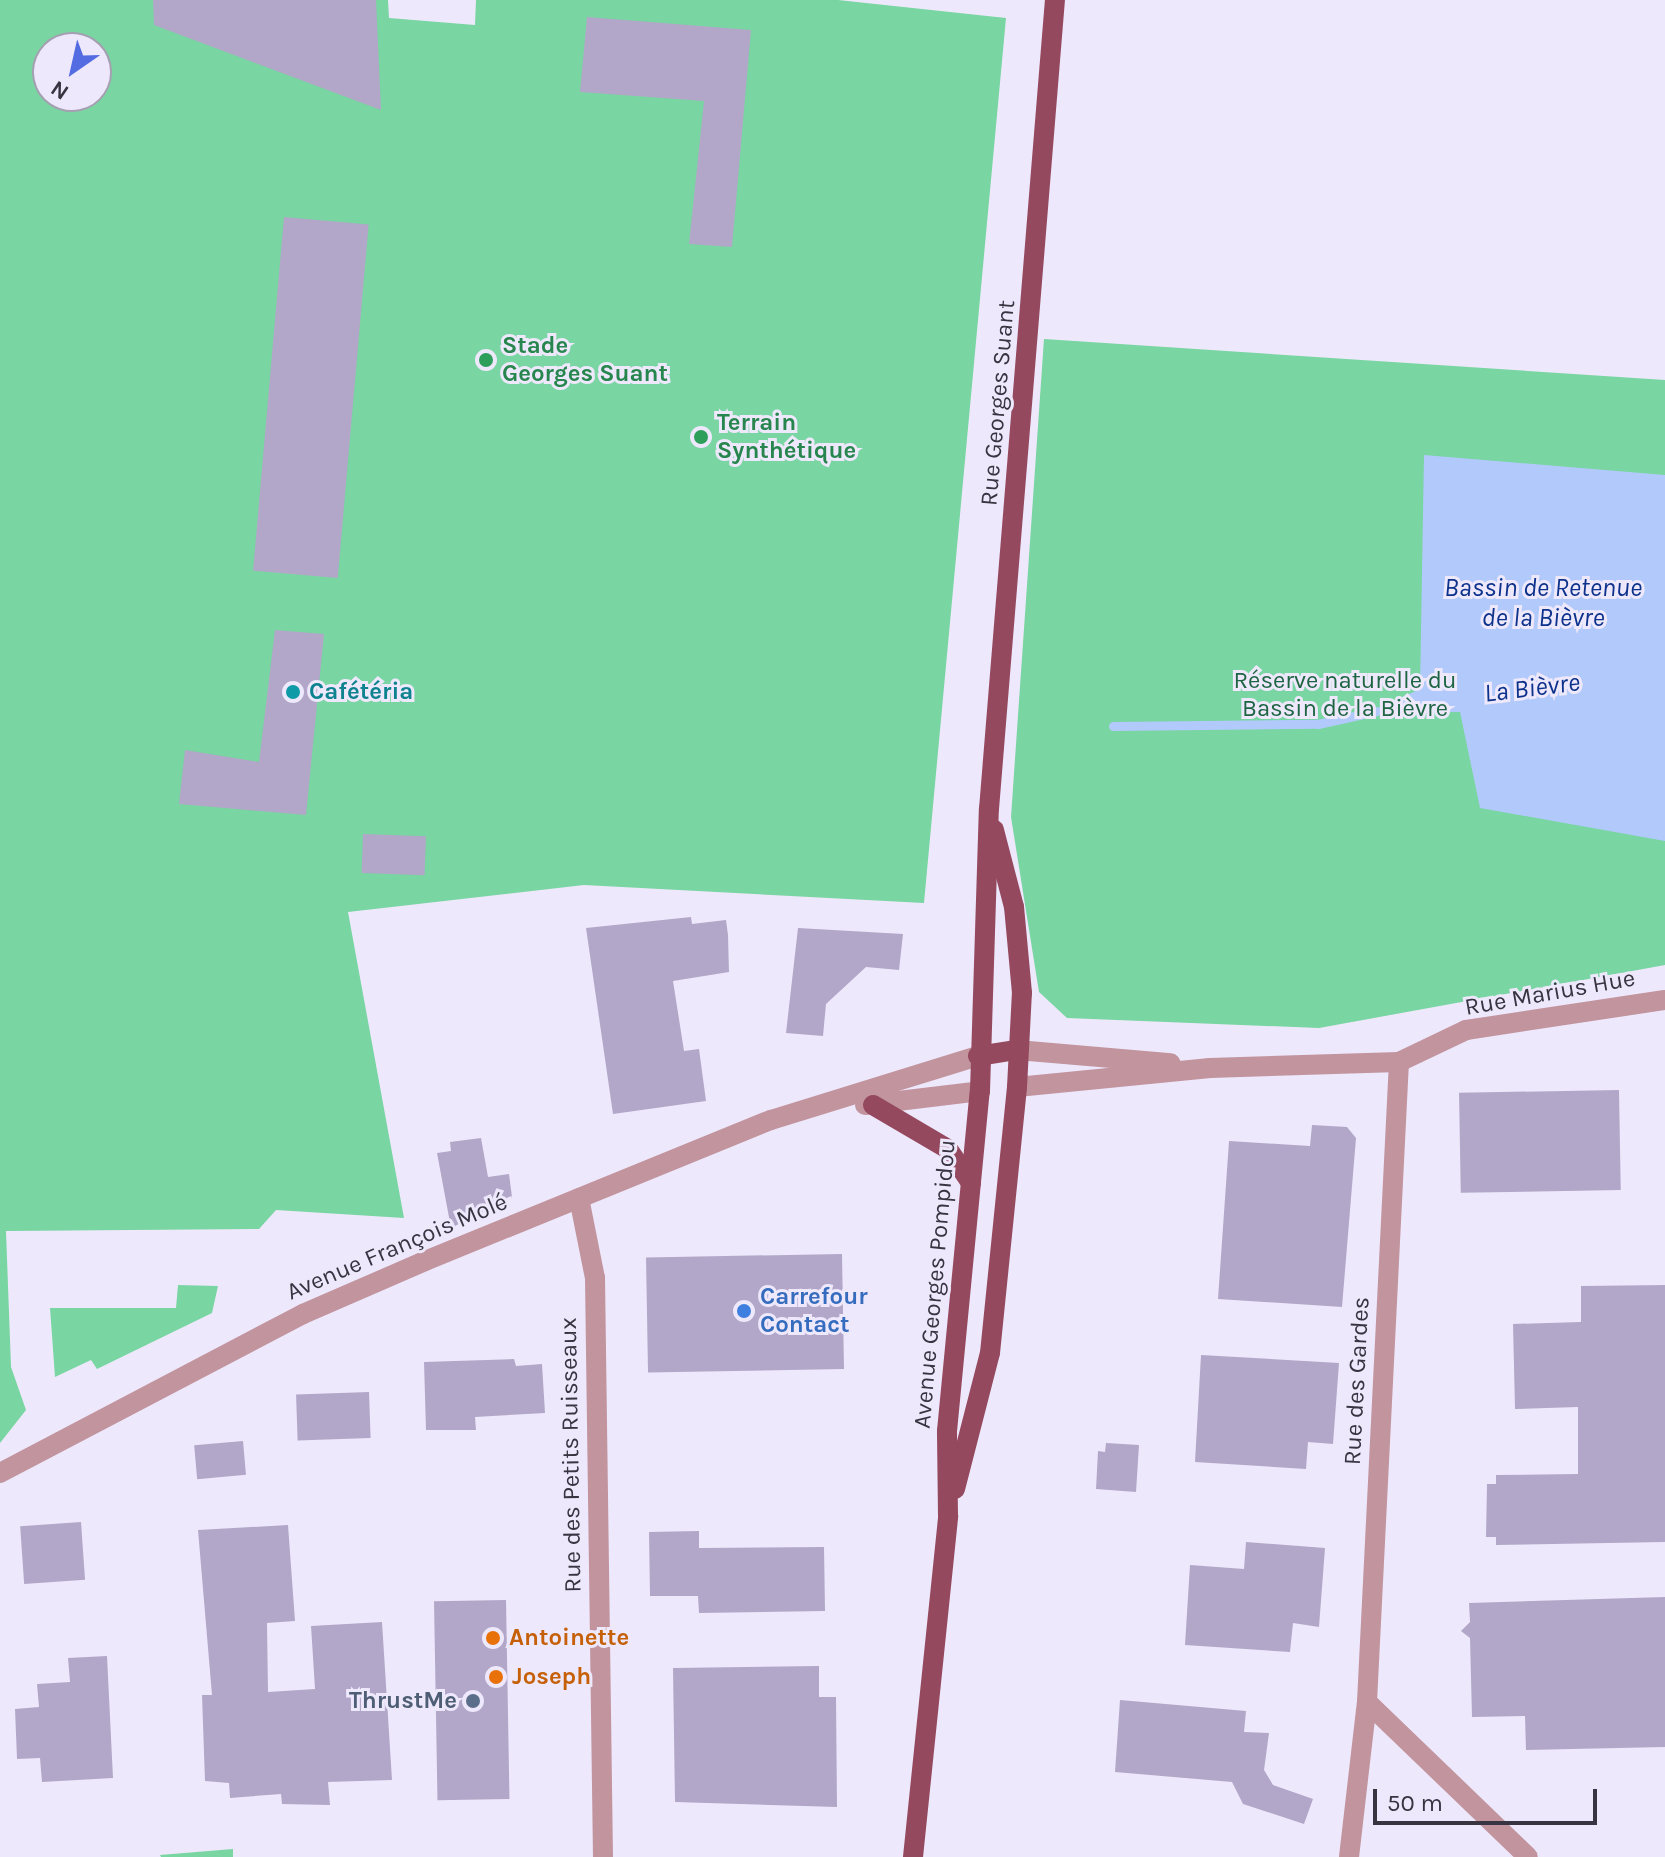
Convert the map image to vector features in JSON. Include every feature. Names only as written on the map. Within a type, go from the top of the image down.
[{"type":"main road","name":"Rue Georges Suant","points":[[978,1056],[989,809],[1055,0]]},
{"type":"main road","name":"Rue Georges Suant","points":[[989,809],[1014,907],[1022,993],[1017,1087]]},
{"type":"main road","name":"Rue Marius Hue","points":[[978,1056],[1017,1050]]},
{"type":"main road","name":"Avenue Georges Pompidou","points":[[913,1857],[931,1709],[948,1516],[947,1431],[980,1091],[978,1056]]},
{"type":"main road","name":"Avenue Georges Pompidou","points":[[948,1516],[990,1353],[1017,1087]]},
{"type":"main road","points":[[980,1091],[1017,1087]]},
{"type":"main road","points":[[873,1105],[948,1149],[971,1183]]},
{"type":"main road","name":"Avenue Georges Pompidou","points":[[928,1857],[931,1709]]},
{"type":"street","name":"Rue Marius Hue","points":[[1017,1087],[1210,1068],[1399,1062],[1466,1030],[1665,1000]]},
{"type":"street","name":"Rue Marius Hue","points":[[1017,1050],[1210,1068]]},
{"type":"street","name":"Avenue François Molé","points":[[0,1473],[303,1314],[579,1198],[829,1103],[978,1056]]},
{"type":"street","name":"Rue des Gardes","points":[[1349,1857],[1367,1702],[1399,1062]]},
{"type":"street","name":"Avenue François Molé","points":[[829,1103],[873,1105],[980,1091]]},
{"type":"street","name":"Rue des Petits Ruisseaux","points":[[579,1198],[595,1278],[603,1857]]},
{"type":"street","points":[[1367,1702],[1528,1857]]},
{"type":"green space","name":"Stade Georges Suant","points":[[0,0],[388,0],[389,18],[475,25],[476,0],[838,0],[1006,18],[924,903],[584,885],[348,912],[404,1218],[276,1210],[259,1229],[6,1231],[11,1367],[26,1410],[0,1443]]},
{"type":"green space","name":"Réserve naturelle du Bassin de la Bièvre","points":[[1044,339],[1665,380],[1665,965],[1319,1028],[1067,1018],[1039,992],[1011,817]]},
{"type":"green space","points":[[178,1285],[218,1286],[212,1313],[97,1369],[91,1360],[55,1377],[50,1308],[176,1308]]},
{"type":"green space","points":[[233,1849],[233,1857],[160,1855]]},
{"type":"water","name":"Bassin de Retenue de la Bièvre","points":[[1424,455],[1665,475],[1665,841],[1480,808],[1460,712],[1367,713],[1420,689]]},
{"type":"building","points":[[153,0],[376,0],[381,110],[154,25]]},
{"type":"building","points":[[587,17],[751,30],[732,247],[689,244],[704,101],[580,92]]},
{"type":"building","points":[[284,217],[369,224],[338,578],[253,571]]},
{"type":"building","name":"Cafétéria","points":[[275,630],[324,634],[306,815],[179,804],[185,750],[259,762]]},
{"type":"building","points":[[363,834],[426,836],[425,875],[362,873]]},
{"type":"building","points":[[691,917],[692,924],[726,920],[728,935],[729,972],[673,981],[684,1051],[699,1049],[706,1101],[613,1114],[586,928]]},
{"type":"building","points":[[798,928],[903,934],[899,970],[866,967],[826,1004],[823,1036],[786,1033]]},
{"type":"building","points":[[1619,1090],[1621,1190],[1461,1193],[1459,1093]]},
{"type":"building","points":[[1312,1125],[1347,1127],[1356,1138],[1342,1307],[1218,1299],[1229,1141],[1310,1146]]},
{"type":"building","points":[[481,1138],[488,1177],[509,1174],[512,1197],[451,1228],[437,1153],[451,1151],[450,1142]]},
{"type":"building","points":[[842,1254],[844,1369],[648,1372],[646,1257]]},
{"type":"building","points":[[1665,1285],[1665,1542],[1496,1545],[1496,1537],[1486,1537],[1487,1484],[1496,1484],[1496,1475],[1578,1474],[1578,1407],[1515,1409],[1513,1324],[1581,1322],[1581,1286]]},
{"type":"building","points":[[1201,1355],[1339,1363],[1333,1444],[1308,1442],[1306,1469],[1195,1462]]},
{"type":"building","points":[[514,1359],[516,1366],[542,1364],[545,1413],[475,1417],[476,1430],[426,1430],[424,1362]]},
{"type":"building","points":[[369,1392],[371,1438],[298,1441],[296,1395]]},
{"type":"building","points":[[243,1441],[246,1475],[197,1479],[194,1445]]},
{"type":"building","points":[[1106,1443],[1139,1445],[1136,1492],[1096,1489],[1098,1451],[1105,1452]]},
{"type":"building","points":[[81,1522],[85,1580],[24,1584],[20,1526]]},
{"type":"building","points":[[288,1525],[295,1621],[267,1623],[268,1692],[315,1689],[311,1626],[382,1622],[392,1780],[328,1782],[330,1805],[282,1804],[281,1794],[230,1798],[229,1783],[205,1781],[202,1695],[212,1695],[198,1530]]},
{"type":"building","points":[[699,1531],[699,1548],[824,1547],[825,1611],[699,1613],[698,1596],[650,1596],[649,1532]]},
{"type":"building","points":[[1246,1542],[1325,1548],[1319,1627],[1293,1623],[1290,1652],[1185,1645],[1190,1565],[1244,1569]]},
{"type":"building","points":[[1665,1597],[1665,1747],[1526,1750],[1525,1716],[1472,1717],[1470,1638],[1461,1631],[1470,1622],[1469,1603]]},
{"type":"building","name":"ThrustMe","points":[[506,1600],[509,1799],[437,1800],[434,1601]]},
{"type":"building","points":[[107,1656],[113,1778],[42,1782],[40,1758],[17,1759],[15,1709],[39,1707],[37,1684],[70,1682],[68,1658]]},
{"type":"building","points":[[819,1666],[819,1697],[836,1697],[837,1807],[675,1802],[673,1668]]},
{"type":"building","points":[[1120,1700],[1246,1711],[1244,1732],[1269,1733],[1264,1770],[1273,1785],[1313,1799],[1304,1824],[1243,1804],[1232,1782],[1115,1772]]},
{"type":"waterway","name":"La Bièvre","points":[[1113,726],[1318,724],[1377,711]]},
{"type":"place","name":"Stade Georges Suant","points":[[486,360]]},
{"type":"place","name":"Terrain Synthétique","points":[[701,437]]},
{"type":"place","name":"Cafétéria","points":[[293,692]]},
{"type":"place","name":"Carrefour Contact","points":[[744,1311]]},
{"type":"place","name":"Antoinette","points":[[493,1638]]},
{"type":"place","name":"Joseph","points":[[496,1677]]},
{"type":"place","name":"ThrustMe","points":[[473,1701]]}]
